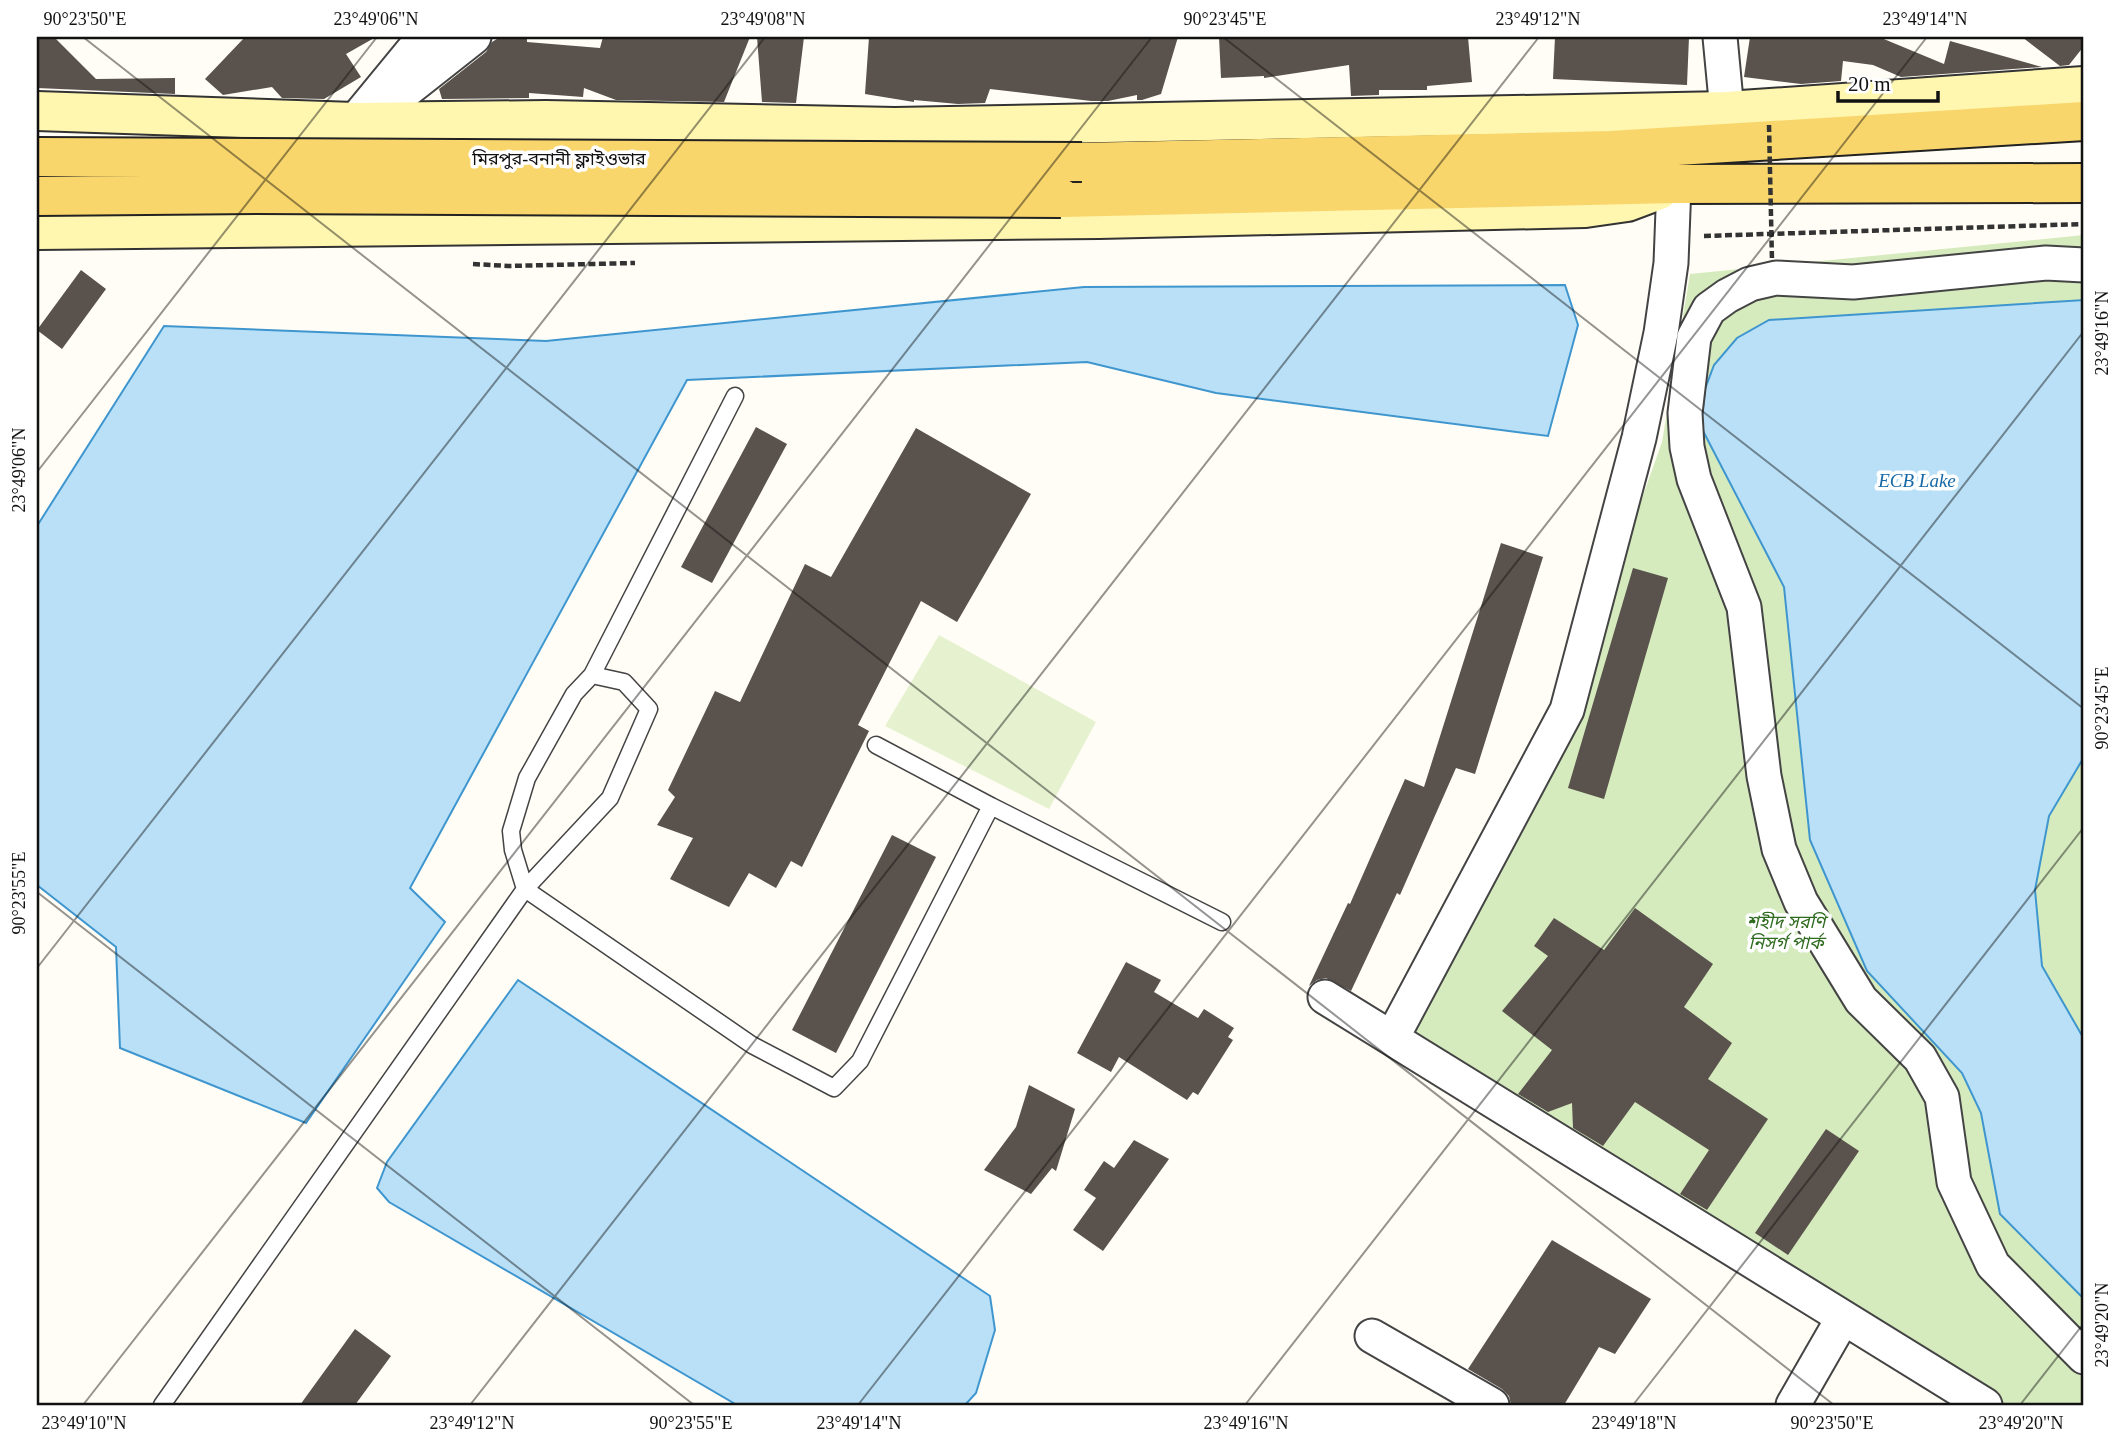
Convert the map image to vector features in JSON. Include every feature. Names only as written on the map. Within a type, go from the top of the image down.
[{"type":"main road","points":[[37,111],[371,122],[546,120],[895,127],[1727,111],[2084,86]]},
{"type":"main road","name":"মিরপুর-বনানী ফ্লাইওভার","points":[[37,157],[1082,162],[1611,150],[2084,121]]},
{"type":"main road","name":"মিরপুর-বনানী ফ্লাইওভার","points":[[37,222],[257,194],[1061,198],[1674,184],[2084,183]]},
{"type":"main road","points":[[37,222],[319,227],[1099,219],[1585,208],[1627,202],[1674,184]]},
{"type":"street","points":[[371,122],[474,37]]},
{"type":"street","points":[[1720,37],[1727,111]]},
{"type":"street","points":[[319,227],[371,122],[417,41]]},
{"type":"street","points":[[1392,1038],[1567,710],[1639,439],[1661,333],[1671,263],[1674,184]]},
{"type":"street","points":[[2084,265],[2046,263],[1853,282],[1776,278],[1750,284],[1709,309],[1694,337],[1685,413],[1687,447],[1694,479],[1744,607],[1764,776],[1779,849],[1801,902],[1861,1000],[1920,1058],[1942,1097],[1954,1182],[1993,1265],[2084,1357]]},
{"type":"street","points":[[1325,997],[1985,1405]]},
{"type":"street","points":[[1793,1405],[1843,1318]]},
{"type":"street","points":[[1372,1336],[1492,1405]]},
{"type":"lane","points":[[734,396],[592,675],[574,694],[527,778],[511,831],[513,850],[525,889],[752,1045],[834,1088],[860,1060],[990,806]]},
{"type":"lane","points":[[162,1405],[525,889],[610,798],[649,709],[624,682],[592,675]]},
{"type":"lane","points":[[876,745],[990,806],[1222,922]]},
{"type":"path","points":[[1769,125],[1772,261]]},
{"type":"path","points":[[1691,237],[2084,224]]},
{"type":"green space","name":"শহীদ সরণি নিসর্গ পার্ক","points":[[2084,235],[2084,1405],[1985,1405],[1392,1038],[1567,710],[1662,442],[1690,274]]},
{"type":"green space","points":[[939,635],[1096,722],[1049,809],[885,726]]},
{"type":"water","points":[[1565,285],[1578,325],[1548,436],[1216,393],[1087,362],[687,380],[410,888],[445,922],[306,1123],[120,1048],[116,947],[37,885],[37,526],[164,326],[546,341],[1084,287]]},
{"type":"water","name":"ECB Lake","points":[[2084,300],[2084,757],[2049,816],[2035,890],[2042,966],[2084,1039],[2084,1299],[2000,1214],[1981,1113],[1962,1073],[1867,971],[1810,840],[1784,587],[1701,427],[1705,389],[1714,365],[1737,338],[1769,320]]},
{"type":"water","points":[[518,980],[990,1296],[995,1330],[976,1393],[965,1405],[737,1405],[389,1202],[377,1188],[387,1162]]},
{"type":"building","points":[[37,37],[54,37],[96,79],[175,78],[175,94],[37,88]]},
{"type":"building","points":[[245,37],[376,37],[346,54],[361,77],[324,99],[282,98],[272,87],[223,95],[205,79]]},
{"type":"building","points":[[500,37],[527,37],[527,42],[600,48],[603,37],[750,37],[724,102],[616,100],[584,88],[583,97],[529,93],[529,98],[442,99],[439,89],[486,52],[492,42]]},
{"type":"building","points":[[757,37],[804,37],[796,103],[762,102]]},
{"type":"building","points":[[869,37],[1178,37],[1161,94],[1142,100],[1137,100],[1137,95],[1108,101],[1091,101],[990,89],[985,103],[958,104],[914,102],[865,94]]},
{"type":"building","points":[[1219,37],[1468,37],[1472,82],[1427,86],[1427,90],[1379,90],[1379,95],[1351,96],[1349,65],[1264,78],[1221,78]]},
{"type":"building","points":[[1555,37],[1689,37],[1687,85],[1553,79]]},
{"type":"building","points":[[1750,37],[1879,37],[1944,64],[1950,41],[2042,67],[1901,77],[1873,65],[1843,61],[1841,81],[1801,84],[1744,77]]},
{"type":"building","points":[[2022,37],[2084,37],[2084,46],[2069,65],[2060,66]]},
{"type":"building","points":[[81,270],[106,289],[62,349],[37,330]]},
{"type":"building","points":[[756,427],[787,444],[712,583],[681,567]]},
{"type":"building","points":[[916,428],[1031,494],[957,622],[921,601],[858,725],[869,731],[802,867],[791,861],[776,888],[749,873],[729,907],[670,879],[693,838],[657,825],[675,797],[668,790],[715,691],[740,702],[805,564],[831,577]]},
{"type":"building","points":[[1501,543],[1543,557],[1475,774],[1456,768],[1400,895],[1397,893],[1351,991],[1326,978],[1309,986],[1348,903],[1350,904],[1405,779],[1424,787]]},
{"type":"building","points":[[1633,568],[1668,578],[1604,799],[1568,788]]},
{"type":"building","points":[[892,835],[936,857],[836,1053],[792,1030]]},
{"type":"building","points":[[1635,908],[1713,964],[1684,1007],[1732,1043],[1708,1079],[1768,1119],[1707,1210],[1680,1194],[1709,1150],[1635,1102],[1603,1146],[1573,1128],[1572,1103],[1548,1112],[1518,1094],[1552,1050],[1502,1011],[1548,956],[1534,946],[1554,918],[1604,950]]},
{"type":"building","points":[[1126,962],[1161,980],[1154,992],[1198,1018],[1204,1009],[1234,1028],[1228,1037],[1233,1040],[1198,1095],[1193,1092],[1187,1100],[1119,1057],[1111,1072],[1077,1053]]},
{"type":"building","points":[[1029,1085],[1075,1109],[1056,1171],[1052,1168],[1031,1194],[984,1170],[1016,1127]]},
{"type":"building","points":[[1826,1129],[1859,1151],[1788,1255],[1755,1233]]},
{"type":"building","points":[[1134,1140],[1169,1159],[1103,1251],[1073,1230],[1096,1198],[1084,1190],[1104,1161],[1114,1168]]},
{"type":"building","points":[[1552,1240],[1651,1299],[1615,1354],[1599,1347],[1564,1405],[1511,1405],[1509,1396],[1502,1389],[1468,1369]]},
{"type":"building","points":[[355,1329],[391,1356],[355,1405],[300,1405]]}]
